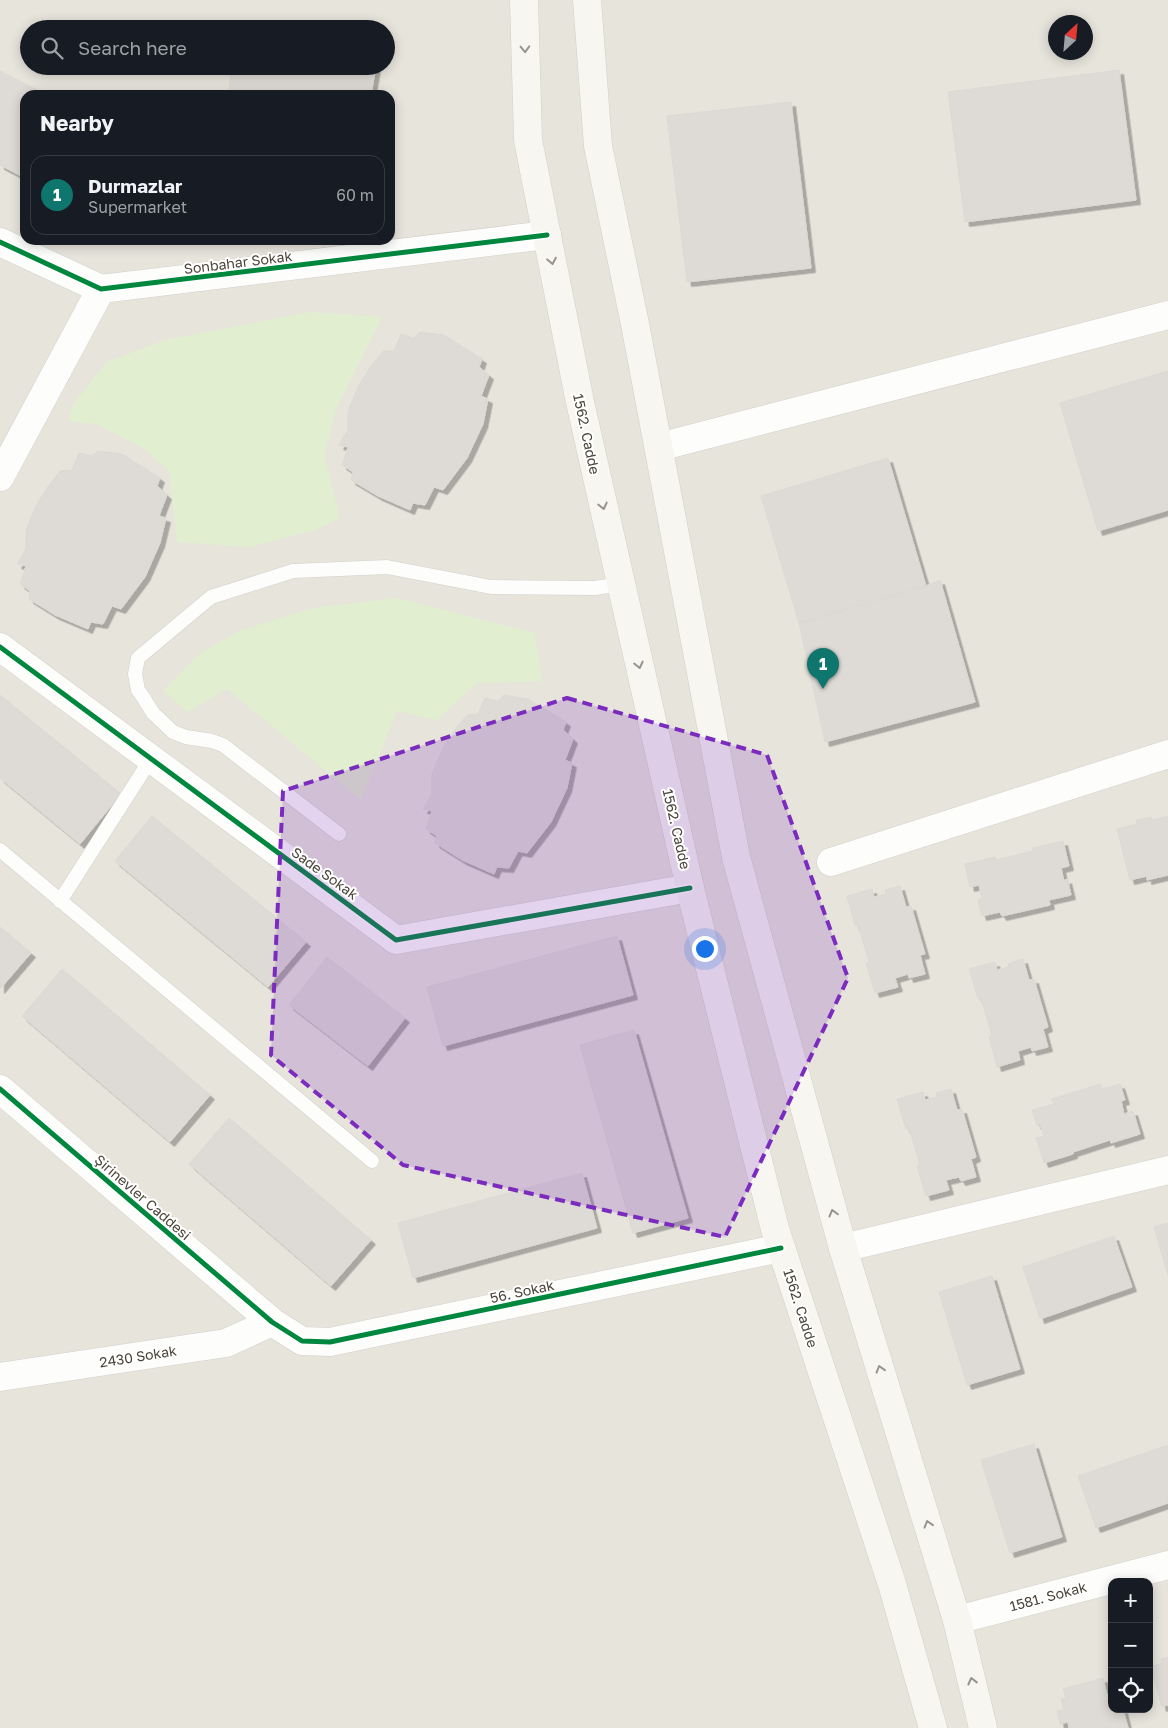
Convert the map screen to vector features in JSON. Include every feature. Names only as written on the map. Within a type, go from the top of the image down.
[{"type":"main road","name":"1562. Cadde","points":[[524,0],[528,140],[580,402],[690,888],[781,1248],[892,1584],[933,1728]]},
{"type":"main road","points":[[587,0],[598,146],[659,447],[736,856],[843,1248],[957,1620],[983,1728]]},
{"type":"street","name":"Sonbahar Sokak","points":[[101,290],[547,235]]},
{"type":"street","points":[[0,242],[101,290],[0,477]]},
{"type":"street","points":[[659,447],[1168,315]]},
{"type":"street","name":"Sade Sokak","points":[[0,647],[396,940],[690,888]]},
{"type":"street","points":[[831,862],[1168,754]]},
{"type":"street","name":"Şirinevler Caddesi","points":[[0,1089],[272,1322]]},
{"type":"street","points":[[843,1248],[1168,1170]]},
{"type":"street","name":"56. Sokak","points":[[272,1322],[302,1341],[330,1342],[781,1248]]},
{"type":"street","name":"2430 Sokak","points":[[0,1377],[226,1343],[272,1322]]},
{"type":"street","name":"1581. Sokak","points":[[957,1620],[1168,1565]]},
{"type":"lane","points":[[339,834],[223,745],[212,741],[186,737],[173,732],[162,723],[138,690],[135,674],[138,658],[211,597],[293,571],[388,567],[491,587],[595,588],[621,584]]},
{"type":"lane","points":[[60,901],[151,759]]},
{"type":"lane","points":[[0,850],[372,1161]]},
{"type":"highlighted area","points":[[567,698],[767,755],[848,978],[725,1237],[403,1165],[271,1055],[283,791]]},
{"type":"shaded area","points":[[0,0],[1168,0],[1168,1728],[0,1728]]},
{"type":"green space","points":[[310,312],[382,317],[336,409],[324,455],[340,518],[315,530],[249,547],[177,542],[169,471],[143,448],[96,424],[68,421],[73,404],[107,362],[165,340]]},
{"type":"green space","points":[[397,598],[535,633],[542,681],[477,683],[437,720],[397,711],[361,800],[227,689],[187,712],[163,691],[198,655],[239,631],[313,608]]},
{"type":"building","points":[[1119,70],[1136,200],[965,222],[948,92]]},
{"type":"building","points":[[0,71],[37,90],[20,90],[20,175],[0,165]]},
{"type":"building","points":[[231,75],[374,75],[372,90],[229,90]]},
{"type":"building","points":[[791,102],[811,268],[687,282],[667,116]]},
{"type":"building","points":[[420,332],[444,335],[482,359],[479,367],[489,375],[481,396],[488,399],[483,424],[467,458],[443,490],[434,487],[425,505],[413,503],[410,510],[378,496],[351,480],[353,472],[342,465],[348,447],[339,445],[348,430],[348,411],[358,387],[369,369],[383,351],[394,351],[401,334],[414,338]]},
{"type":"building","points":[[1168,371],[1168,510],[1098,531],[1060,403]]},
{"type":"building","points":[[98,451],[122,454],[160,478],[157,486],[167,495],[159,516],[166,518],[160,543],[145,577],[121,609],[112,606],[103,624],[91,622],[88,629],[55,615],[29,599],[30,591],[20,584],[26,566],[17,564],[26,549],[26,530],[36,506],[47,488],[60,471],[72,470],[79,453],[92,456]]},
{"type":"building","points":[[888,458],[926,586],[799,623],[761,496]]},
{"type":"building","points":[[940,580],[975,702],[825,742],[799,623],[926,586]]},
{"type":"building","points":[[0,695],[121,794],[80,844],[0,778]]},
{"type":"building","points":[[504,695],[528,699],[566,722],[563,730],[573,739],[565,760],[572,763],[567,788],[551,822],[527,853],[518,851],[509,868],[497,867],[494,874],[462,860],[435,843],[437,836],[426,829],[432,811],[423,809],[432,794],[432,774],[442,750],[453,732],[467,715],[478,714],[485,698],[498,701]]},
{"type":"building","points":[[152,816],[306,942],[268,987],[115,861]]},
{"type":"building","points":[[1168,816],[1168,875],[1147,880],[1147,876],[1130,880],[1117,829],[1137,824],[1136,820],[1151,817],[1153,820]]},
{"type":"building","points":[[1063,841],[1069,866],[1061,868],[1064,881],[1067,879],[1071,895],[1049,900],[1050,905],[1002,916],[1000,912],[982,916],[978,900],[982,899],[979,885],[970,887],[965,864],[995,857],[996,860]]},
{"type":"building","points":[[900,886],[906,907],[911,906],[925,954],[920,955],[925,974],[909,978],[908,974],[895,978],[898,987],[875,993],[866,963],[869,962],[858,925],[855,926],[847,896],[872,889],[874,897],[886,894],[885,890]]},
{"type":"building","points":[[0,927],[31,953],[0,989]]},
{"type":"building","points":[[617,936],[633,995],[443,1046],[427,987]]},
{"type":"building","points":[[327,957],[405,1018],[368,1066],[289,1005]]},
{"type":"building","points":[[1023,959],[1029,980],[1034,979],[1048,1027],[1043,1029],[1048,1047],[1032,1051],[1031,1047],[1018,1051],[1020,1060],[997,1067],[989,1036],[992,1036],[981,998],[978,999],[969,969],[995,962],[997,970],[1009,967],[1008,964]]},
{"type":"building","points":[[62,969],[210,1095],[170,1142],[22,1016]]},
{"type":"building","points":[[634,1030],[688,1218],[633,1233],[580,1045]]},
{"type":"building","points":[[1100,1084],[1102,1089],[1120,1084],[1125,1100],[1121,1101],[1124,1114],[1133,1111],[1140,1134],[1111,1143],[1110,1140],[1044,1163],[1036,1138],[1044,1136],[1040,1124],[1037,1125],[1032,1110],[1054,1104],[1052,1099]]},
{"type":"building","points":[[951,1089],[957,1110],[962,1109],[976,1157],[971,1159],[976,1177],[961,1181],[959,1177],[946,1180],[949,1190],[926,1196],[917,1166],[920,1165],[909,1128],[906,1129],[897,1099],[923,1092],[925,1100],[937,1097],[936,1093]]},
{"type":"building","points":[[229,1118],[371,1240],[331,1286],[189,1164]]},
{"type":"building","points":[[582,1173],[597,1228],[413,1278],[398,1223]]},
{"type":"building","points":[[1168,1223],[1168,1275],[1154,1227]]},
{"type":"building","points":[[1114,1236],[1132,1287],[1040,1319],[1023,1267]]},
{"type":"building","points":[[992,1276],[1020,1369],[967,1385],[939,1292]]},
{"type":"building","points":[[1034,1444],[1062,1537],[1010,1553],[981,1460]]},
{"type":"building","points":[[1168,1445],[1168,1503],[1096,1528],[1078,1476]]},
{"type":"building","points":[[1168,1657],[1168,1705],[1162,1707],[1153,1674],[1153,1666],[1162,1663],[1161,1659]]},
{"type":"building","points":[[1103,1678],[1108,1695],[1108,1713],[1124,1713],[1128,1728],[1069,1728],[1068,1722],[1060,1724],[1057,1711],[1064,1710],[1061,1699],[1066,1698],[1063,1689]]},
{"type":"cycle path","points":[[0,242],[101,289],[547,235]]},
{"type":"cycle path","points":[[0,647],[396,940],[690,888]]},
{"type":"cycle path","points":[[0,1089],[272,1322],[302,1341],[330,1342],[781,1248]]},
{"type":"place","name":"Durmazlar","points":[[823,689]]}]
